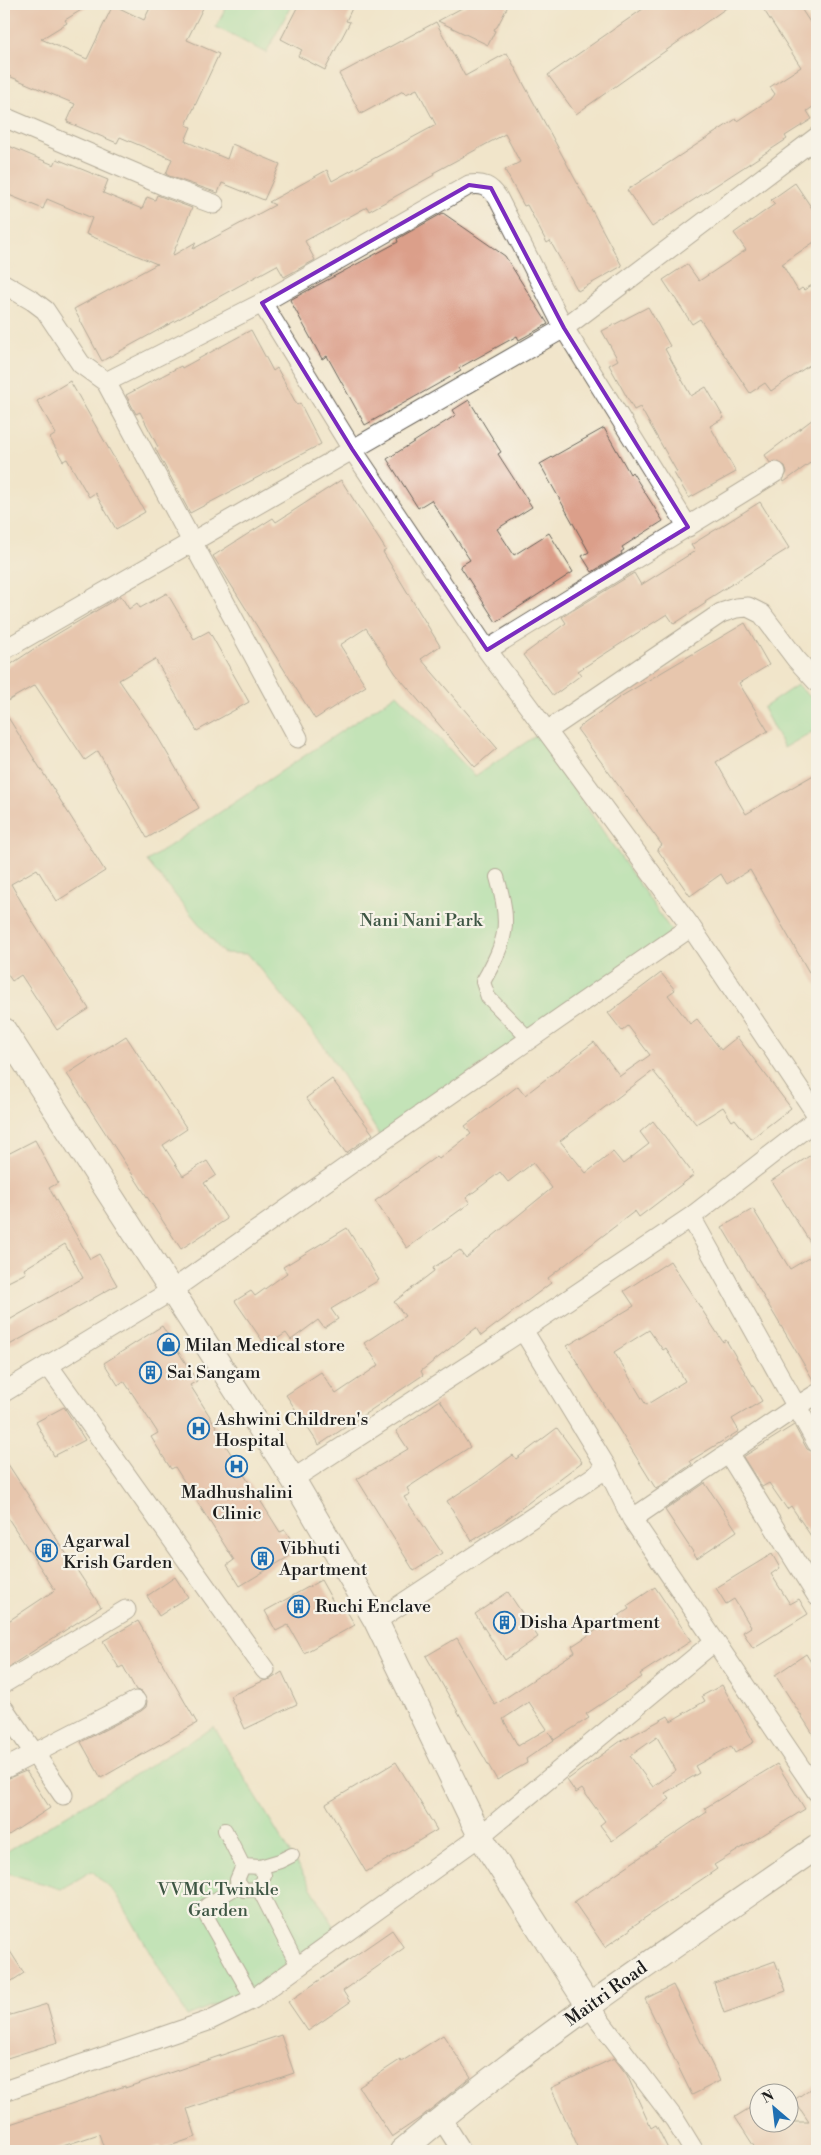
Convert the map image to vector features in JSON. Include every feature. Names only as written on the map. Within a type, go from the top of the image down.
[{"type":"street","points":[[4,117],[165,186],[214,204]]},
{"type":"street","points":[[4,650],[564,328],[817,137]]},
{"type":"street","points":[[106,382],[262,303],[469,185],[481,184],[491,188],[498,198],[564,328],[688,527]]},
{"type":"street","points":[[4,284],[33,300],[45,310],[81,364],[106,382],[298,738]]},
{"type":"street","points":[[262,303],[352,449],[487,650],[691,927],[817,1115]]},
{"type":"street","points":[[487,650],[776,472]]},
{"type":"street","points":[[547,731],[721,613],[736,608],[748,607],[762,614],[796,659],[817,682]]},
{"type":"street","points":[[497,877],[505,905],[505,934],[493,964],[483,982],[488,998],[529,1039]]},
{"type":"street","points":[[4,1392],[171,1291],[691,927]]},
{"type":"street","points":[[4,1030],[293,1479],[376,1621],[480,1836],[588,2005],[675,2120],[694,2151]]},
{"type":"street","points":[[293,1479],[523,1330],[691,1216],[817,1120]]},
{"type":"street","points":[[691,1216],[817,1442]]},
{"type":"street","points":[[523,1330],[607,1468],[632,1518],[817,1792]]},
{"type":"street","points":[[48,1365],[265,1670]]},
{"type":"street","points":[[632,1518],[817,1394]]},
{"type":"street","points":[[728,1453],[817,1596]]},
{"type":"street","points":[[376,1621],[607,1468]]},
{"type":"street","points":[[4,1684],[126,1610]]},
{"type":"street","points":[[4,2091],[208,2021],[253,1999],[480,1836],[715,1641]]},
{"type":"street","points":[[4,1769],[136,1700]]},
{"type":"street","points":[[4,1709],[63,1795]]},
{"type":"street","points":[[225,1830],[242,1866],[237,1880],[244,1890],[259,1889]]},
{"type":"street","name":"Maitri Road","points":[[402,2151],[441,2118],[588,2005],[817,1847]]},
{"type":"street","points":[[242,1866],[260,1867],[292,1855]]},
{"type":"street","points":[[260,1867],[264,1875],[259,1889],[298,1966]]},
{"type":"street","points":[[240,1885],[207,1905],[204,1912],[253,1999]]},
{"type":"street","points":[[441,2118],[462,2151]]},
{"type":"highlighted area","points":[[469,185],[491,188],[564,328],[688,527],[487,650],[352,449],[262,303]]},
{"type":"green space","points":[[228,4],[292,4],[266,53],[216,27]]},
{"type":"green space","points":[[797,685],[817,703],[817,729],[784,748],[763,708]]},
{"type":"green space","name":"Nani Nani Park","points":[[397,694],[475,776],[537,735],[672,932],[380,1136],[324,1046],[248,954],[223,953],[147,861]]},
{"type":"green space","name":"VVMC Twinkle Garden","points":[[214,1727],[336,1929],[251,1990],[187,2016],[117,1895],[92,1871],[61,1889],[4,1872],[4,1853]]},
{"type":"building","points":[[4,4],[91,4],[65,20],[67,23],[41,39],[87,59],[113,5],[144,20],[152,4],[205,4],[187,40],[219,54],[186,125],[191,127],[185,141],[227,159],[232,144],[280,164],[264,200],[222,183],[218,193],[169,176],[166,174],[172,159],[120,137],[117,143],[67,122],[75,104],[4,74]]},
{"type":"building","points":[[299,4],[354,4],[346,21],[350,22],[325,70],[298,56],[302,50],[281,39]]},
{"type":"building","points":[[469,4],[509,4],[497,27],[494,29],[495,31],[488,45],[438,21]]},
{"type":"building","points":[[650,4],[732,4],[576,114],[548,75]]},
{"type":"building","points":[[760,4],[798,4],[817,33],[817,104],[807,111],[812,119],[785,136],[787,139],[652,227],[627,190],[736,119],[737,121],[772,98],[775,94],[770,87],[801,67]]},
{"type":"building","points":[[436,22],[465,76],[507,53],[622,266],[578,291],[550,241],[547,243],[527,205],[524,206],[505,170],[520,162],[505,134],[433,173],[434,175],[369,211],[367,207],[305,241],[315,260],[284,277],[277,265],[102,361],[74,309],[157,264],[86,234],[92,218],[47,199],[43,209],[4,193],[4,144],[54,165],[57,159],[108,180],[103,193],[142,209],[147,197],[155,200],[157,195],[192,208],[172,256],[196,242],[193,249],[275,205],[269,202],[327,170],[332,181],[436,125],[417,89],[406,94],[403,91],[361,114],[339,74]]},
{"type":"building","points":[[795,183],[817,216],[817,240],[782,264],[798,291],[802,288],[804,290],[817,282],[817,360],[771,391],[765,383],[750,393],[700,319],[692,324],[663,280],[687,264],[699,281],[746,250],[734,233],[775,204],[771,200]]},
{"type":"building","points":[[443,213],[505,256],[548,324],[519,340],[517,336],[459,368],[461,371],[365,425],[327,356],[322,359],[290,300],[398,242],[397,239]]},
{"type":"building","points":[[648,307],[670,346],[665,349],[691,396],[706,387],[724,418],[710,426],[736,472],[689,498],[674,473],[677,472],[640,407],[634,410],[609,365],[618,360],[602,331]]},
{"type":"building","points":[[251,330],[273,371],[277,368],[297,405],[300,403],[321,444],[190,513],[155,448],[158,447],[140,412],[136,414],[126,395],[181,366],[182,368]]},
{"type":"building","points":[[70,381],[145,512],[116,529],[95,493],[89,497],[67,459],[63,461],[50,438],[56,434],[37,401]]},
{"type":"building","points":[[469,400],[501,452],[498,454],[532,507],[497,529],[514,555],[549,533],[573,572],[496,622],[460,566],[470,560],[431,500],[418,508],[387,459],[456,415],[453,410]]},
{"type":"building","points":[[817,416],[817,458],[784,482],[783,480],[787,472],[785,466],[776,461],[770,463],[765,455]]},
{"type":"building","points":[[604,428],[630,474],[632,472],[663,521],[622,547],[624,550],[621,552],[622,554],[592,572],[582,556],[589,552],[540,464]]},
{"type":"building","points":[[341,480],[386,550],[383,552],[440,646],[421,659],[497,748],[475,767],[396,674],[366,628],[340,645],[366,686],[315,719],[213,556],[273,518],[276,522]]},
{"type":"building","points":[[760,502],[789,548],[705,601],[706,603],[674,624],[667,614],[578,671],[581,675],[553,696],[523,655],[566,623],[562,617],[634,573],[641,585],[695,551],[691,545]]},
{"type":"building","points":[[167,593],[194,639],[209,631],[249,702],[197,731],[155,659],[119,680],[156,734],[199,808],[147,838],[98,751],[85,760],[35,685],[4,703],[4,669],[47,640],[121,596],[129,609],[137,603],[140,608]]},
{"type":"building","points":[[745,623],[769,665],[739,683],[768,731],[716,762],[746,814],[817,773],[817,986],[750,870],[727,884],[721,874],[690,896],[657,849],[662,845],[577,729],[620,697]]},
{"type":"building","points":[[4,711],[105,871],[57,901],[37,869],[11,884],[34,924],[89,1009],[57,1030],[21,975],[12,981],[4,969]]},
{"type":"building","points":[[661,973],[675,990],[668,995],[690,1024],[697,1019],[721,1050],[737,1037],[791,1108],[751,1139],[735,1119],[732,1121],[723,1107],[696,1124],[653,1071],[560,1141],[586,1173],[613,1152],[623,1164],[649,1144],[640,1132],[653,1121],[694,1175],[639,1217],[635,1211],[548,1278],[551,1283],[481,1336],[476,1328],[421,1371],[423,1375],[319,1445],[286,1395],[321,1372],[336,1394],[379,1365],[364,1343],[405,1316],[394,1302],[434,1271],[433,1268],[460,1250],[466,1258],[552,1188],[533,1163],[508,1182],[500,1172],[466,1198],[470,1203],[407,1248],[375,1201],[437,1156],[439,1159],[471,1134],[465,1126],[518,1086],[525,1095],[594,1042],[620,1076],[650,1055],[628,1026],[622,1031],[608,1013]]},
{"type":"building","points":[[126,1036],[187,1129],[163,1145],[183,1176],[207,1161],[216,1175],[204,1183],[227,1219],[181,1249],[67,1074]]},
{"type":"building","points":[[332,1079],[373,1134],[346,1153],[306,1098]]},
{"type":"building","points":[[35,1140],[58,1183],[49,1188],[90,1259],[99,1254],[117,1285],[4,1348],[4,1323],[83,1278],[65,1244],[24,1269],[26,1273],[4,1284],[4,1156]]},
{"type":"building","points":[[817,1151],[817,1253],[771,1181]]},
{"type":"building","points":[[753,1209],[790,1269],[817,1253],[817,1383],[815,1383],[722,1227]]},
{"type":"building","points":[[347,1228],[379,1280],[331,1309],[338,1319],[324,1328],[318,1320],[291,1340],[286,1333],[266,1346],[235,1301],[251,1291],[255,1296],[287,1273],[283,1267]]},
{"type":"building","points":[[670,1261],[723,1342],[726,1340],[762,1401],[732,1419],[739,1431],[690,1461],[692,1464],[656,1489],[567,1346],[634,1306],[624,1291]],"holes":[[[649,1330],[663,1350],[666,1348],[685,1381],[646,1405],[614,1352]]]},
{"type":"building","points":[[162,1326],[197,1381],[190,1385],[223,1437],[221,1438],[280,1532],[285,1530],[298,1551],[240,1586],[227,1565],[234,1560],[175,1467],[171,1469],[151,1437],[158,1433],[124,1381],[118,1385],[104,1363]]},
{"type":"building","points":[[440,1400],[470,1447],[407,1488],[410,1494],[404,1497],[442,1553],[414,1571],[357,1479],[408,1449],[396,1431]]},
{"type":"building","points":[[64,1407],[85,1440],[54,1456],[36,1422]]},
{"type":"building","points":[[794,1425],[807,1449],[817,1454],[817,1545],[791,1506],[787,1509],[769,1483],[762,1487],[743,1457]]},
{"type":"building","points":[[557,1428],[582,1462],[503,1522],[472,1541],[447,1501],[513,1455],[516,1459]]},
{"type":"building","name":"Agarwal Krish Garden","points":[[4,1458],[101,1607],[4,1670],[4,1624],[55,1590],[4,1512]]},
{"type":"building","points":[[705,1483],[737,1531],[697,1558],[665,1510]]},
{"type":"building","points":[[772,1554],[780,1568],[771,1574],[790,1604],[799,1599],[808,1614],[753,1648],[743,1632],[751,1627],[734,1599],[726,1604],[716,1588]]},
{"type":"building","points":[[175,1577],[188,1597],[159,1616],[147,1596]]},
{"type":"building","points":[[321,1580],[336,1607],[342,1603],[355,1625],[304,1653],[288,1625],[276,1631],[265,1611]]},
{"type":"building","points":[[655,1587],[691,1641],[640,1674],[642,1677],[586,1714],[589,1718],[526,1759],[527,1763],[497,1780],[426,1656],[457,1638],[495,1705],[575,1652],[572,1646],[629,1609],[627,1606]],"holes":[[[529,1702],[547,1729],[518,1746],[503,1719]]]},
{"type":"building","name":"Disha Apartment","points":[[508,1592],[538,1637],[505,1660],[475,1614]]},
{"type":"building","points":[[138,1621],[197,1723],[101,1778],[81,1742],[141,1711],[146,1707],[147,1701],[142,1692],[136,1690],[123,1666],[119,1668],[103,1641]]},
{"type":"building","points":[[806,1654],[817,1672],[817,1740],[775,1675]]},
{"type":"building","points":[[282,1672],[297,1704],[245,1729],[230,1696],[271,1679]]},
{"type":"building","points":[[722,1685],[754,1742],[735,1753],[731,1746],[695,1766],[699,1773],[665,1793],[670,1799],[612,1841],[600,1825],[605,1821],[582,1789],[576,1793],[567,1780],[625,1738],[668,1716],[671,1721],[705,1701],[702,1696]],"holes":[[[657,1737],[676,1770],[653,1787],[630,1756]]]},
{"type":"building","points":[[396,1762],[437,1830],[366,1872],[326,1804]]},
{"type":"building","points":[[777,1764],[805,1809],[714,1865],[717,1869],[605,1947],[574,1902],[707,1812],[705,1808]]},
{"type":"building","points":[[26,1771],[50,1808],[4,1838],[4,1780]]},
{"type":"building","points":[[392,1930],[404,1948],[343,1991],[350,2002],[308,2031],[288,2002]]},
{"type":"building","points":[[4,1942],[24,1973],[4,1986]]},
{"type":"building","points":[[775,1961],[786,1991],[724,2013],[714,1983]]},
{"type":"building","points":[[673,1985],[720,2081],[692,2095],[645,1999]]},
{"type":"building","points":[[47,2004],[58,2042],[4,2059],[4,2017]]},
{"type":"building","points":[[281,2035],[294,2073],[187,2109],[196,2137],[161,2149],[160,2146],[143,2151],[105,2151],[99,2134],[48,2151],[4,2151],[4,2126],[125,2086],[125,2088]]},
{"type":"building","points":[[443,2035],[471,2077],[420,2118],[392,2137],[359,2087]]},
{"type":"building","points":[[614,2058],[627,2075],[651,2128],[656,2125],[669,2151],[580,2151],[551,2088]]},
{"type":"building","points":[[817,2084],[817,2151],[757,2151],[735,2117],[748,2109],[748,2132],[798,2132],[798,2122],[809,2122],[798,2106],[798,2097]]},
{"type":"place","name":"Milan Medical store","points":[[169,1345]]},
{"type":"place","name":"Sai Sangam","points":[[151,1372]]},
{"type":"place","name":"Ashwini Children's Hospital","points":[[199,1429]]},
{"type":"place","name":"Madhushalini Clinic","points":[[237,1467]]},
{"type":"place","name":"Agarwal Krish Garden","points":[[47,1551]]},
{"type":"place","name":"Vibhuti Apartment","points":[[263,1558]]},
{"type":"place","name":"Ruchi Enclave","points":[[299,1606]]},
{"type":"place","name":"Disha Apartment","points":[[504,1622]]}]
